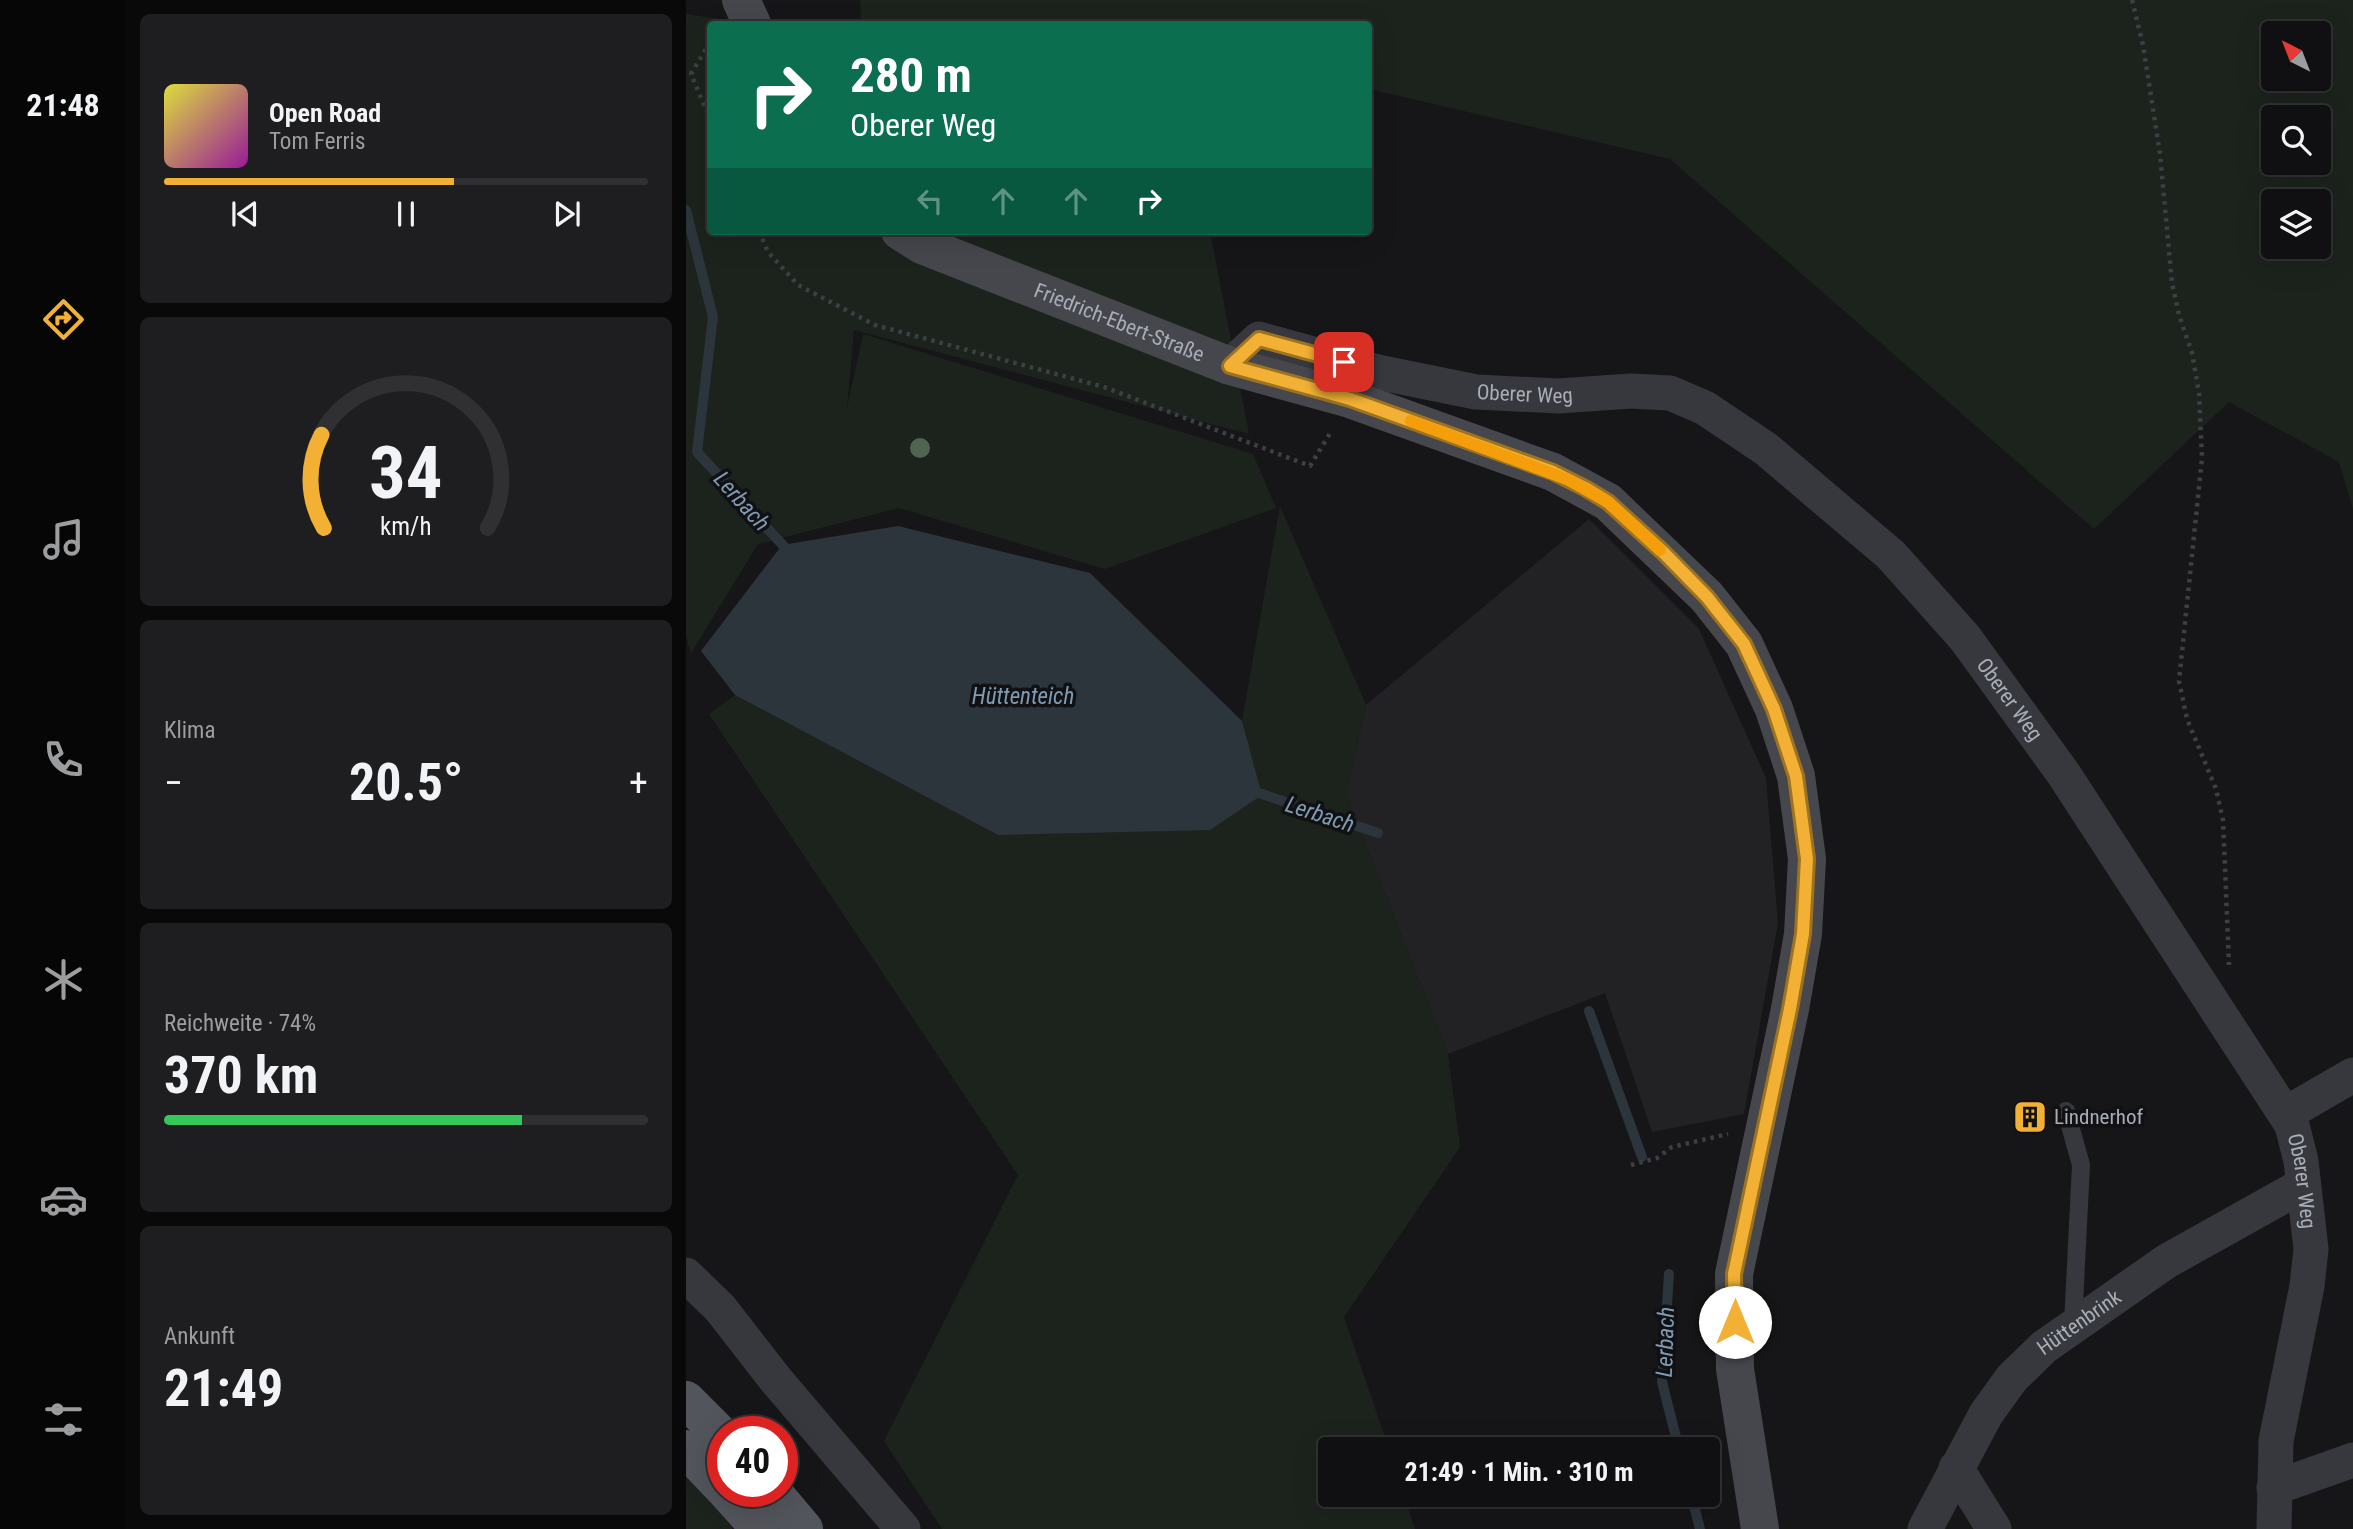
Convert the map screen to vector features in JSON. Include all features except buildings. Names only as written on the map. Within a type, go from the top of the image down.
[{"type":"main road","points":[[686,1400],[707,1421]]},
{"type":"main road","points":[[686,1449],[707,1471]]},
{"type":"main road","points":[[740,1507],[758,1528]]},
{"type":"main road","points":[[785,1507],[804,1529]]},
{"type":"street","points":[[741,0],[751,21]]},
{"type":"street","name":"Friedrich-Ebert-Straße","points":[[906,235],[922,245],[996,276],[1230,366],[1350,399],[1553,472],[1608,502],[1707,597],[1744,644],[1774,709],[1796,776],[1807,859],[1803,934],[1790,1009],[1734,1274],[1735,1369],[1760,1529]]},
{"type":"street","name":"Oberer Weg","points":[[1230,366],[1259,339],[1382,373],[1476,392],[1558,396],[1631,391],[1670,393],[1705,408],[1776,457],[1891,555],[1943,611],[1998,681],[2063,773],[2286,1112],[2298,1141],[2311,1233],[2310,1268],[2276,1441],[2274,1529]]},
{"type":"street","points":[[2296,1108],[2353,1075]]},
{"type":"street","name":"Hüttenbrink","points":[[1925,1529],[1956,1468],[2000,1394],[2028,1362],[2073,1324],[2167,1261],[2303,1185]]},
{"type":"street","points":[[686,1275],[720,1308],[776,1380],[903,1529]]},
{"type":"street","points":[[2274,1488],[2353,1460]]},
{"type":"street","points":[[1956,1468],[1994,1529]]},
{"type":"lane","points":[[2066,1111],[2081,1165],[2073,1324]]},
{"type":"path","points":[[2132,0],[2143,45],[2160,154],[2172,283],[2192,353],[2199,393],[2202,458],[2179,681],[2188,719],[2220,807],[2229,968]]},
{"type":"path","points":[[707,48],[691,74],[707,112]]},
{"type":"path","points":[[761,235],[768,252],[798,285],[876,326],[1104,387],[1310,466],[1350,399]]},
{"type":"path","points":[[1631,1165],[1657,1158],[1672,1147],[1728,1134]]},
{"type":"shaded area","points":[[860,0],[2353,0],[2353,509],[2339,462],[2229,402],[2094,529],[1670,159],[1372,90],[1372,21],[861,21]]},
{"type":"shaded area","points":[[686,14],[732,21],[707,21],[707,235],[1211,235],[1249,434],[854,330],[847,408],[863,334],[1253,454],[1276,508],[1105,569],[899,508],[758,544],[691,653],[686,636]]},
{"type":"shaded area","points":[[1280,506],[1366,705],[1346,794],[1448,1054],[1460,1147],[1344,1317],[1385,1437],[1318,1437],[1318,1507],[1408,1507],[1415,1529],[942,1529],[884,1441],[1018,1175],[709,714],[735,695],[998,835],[1262,795],[1242,721]]},
{"type":"shaded area","points":[[1589,519],[1699,629],[1766,778],[1778,923],[1744,1114],[1652,1132],[1605,993],[1448,1054],[1346,794],[1366,705]]},
{"type":"shaded area","points":[[686,1472],[707,1497],[707,1507],[715,1507],[732,1529],[686,1529]]},
{"type":"water","name":"Hüttenteich","points":[[898,526],[1090,573],[1242,721],[1262,795],[1210,830],[998,835],[735,695],[701,651],[782,545]]},
{"type":"waterway","name":"Lerbach","points":[[686,210],[713,317],[697,452],[791,554]]},
{"type":"waterway","name":"Lerbach","points":[[1253,791],[1378,833]]},
{"type":"waterway","name":"Lerbach","points":[[1589,1011],[1642,1157]]},
{"type":"waterway","name":"Lerbach","points":[[1669,1274],[1662,1382],[1676,1437]]},
{"type":"waterway","name":"Lerbach","points":[[1694,1507],[1700,1529]]},
{"type":"slow traffic","points":[[1411,421],[1553,472],[1585,488],[1608,502],[1660,550]]},
{"type":"place","name":"Lindnerhof","points":[[2030,1117]]},
{"type":"route","points":[[1344,362],[1259,339],[1230,366],[1350,399],[1553,472],[1608,502],[1707,597],[1744,644],[1774,709],[1796,776],[1807,859],[1803,934],[1790,1009],[1734,1274],[1735,1322]]}]
